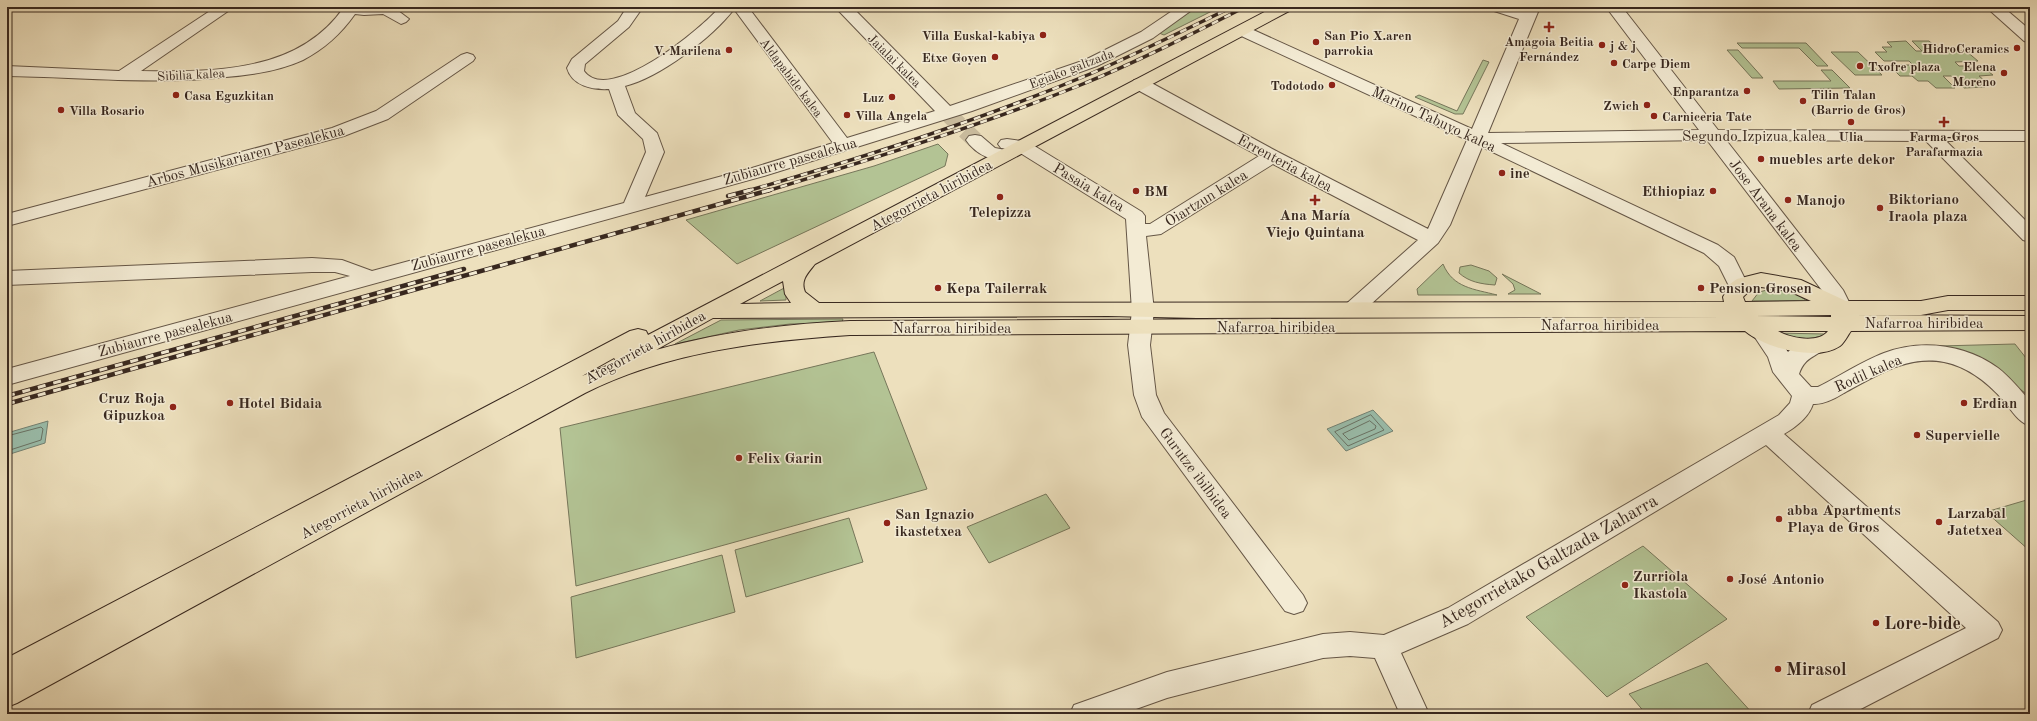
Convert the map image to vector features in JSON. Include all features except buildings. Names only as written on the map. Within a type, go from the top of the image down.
[{"type":"main road","name":"Ategorrieta hiribidea","points":[[7,672],[685,311],[1271,7]]},
{"type":"main road","name":"Ategorrieta hiribidea","points":[[7,694],[536,408],[709,310],[815,256],[1000,147],[1140,84],[1286,7]]},
{"type":"main road","points":[[814,310],[799,301],[793,287],[796,273],[804,264],[815,256]]},
{"type":"main road","points":[[1761,280],[1783,282],[1805,289],[1843,316],[1842,331],[1833,341],[1815,346],[1792,344],[1749,322],[1733,297],[1739,287],[1745,283],[1761,280]]},
{"type":"main road","name":"Nafarroa hiribidea","points":[[685,311],[1108,309],[1142,319],[1749,322],[1843,316],[1921,308],[1948,303],[2030,303]]},
{"type":"main road","name":"Nafarroa hiribidea","points":[[536,408],[601,377],[640,363],[705,345],[766,334],[850,328],[1142,319],[1352,310],[1749,322]]},
{"type":"main road","name":"Nafarroa hiribidea","points":[[1843,316],[2030,323]]},
{"type":"street","points":[[123,76],[226,7]]},
{"type":"street","points":[[352,7],[361,11],[388,10],[401,19]]},
{"type":"street","name":"Sibilia kalea","points":[[7,71],[123,76],[187,75],[236,72],[287,61],[308,51],[330,34],[345,18],[352,7]]},
{"type":"street","points":[[635,7],[624,24],[578,62],[575,68],[576,74],[582,79],[605,84],[616,84],[631,79],[654,67],[707,30],[728,7]]},
{"type":"street","name":"Aldapabide kalea","points":[[740,7],[844,146]]},
{"type":"street","name":"Jaialai kalea","points":[[842,7],[947,113]]},
{"type":"street","name":"Egiako galtzada","points":[[947,113],[1091,63],[1147,35],[1188,7]]},
{"type":"street","points":[[1352,310],[1431,239],[1440,225],[1478,139],[1530,12],[1496,7]]},
{"type":"street","name":"Jose Arana kalea","points":[[1614,7],[1836,295],[1843,316]]},
{"type":"street","points":[[1994,7],[2030,38]]},
{"type":"street","name":"Marino Tabuyo kalea","points":[[1243,31],[1478,139],[1711,249],[1727,262],[1734,273],[1739,287]]},
{"type":"street","name":"Arbos Musikariaren Pasealekua","points":[[7,220],[338,132],[382,114],[467,58]]},
{"type":"street","points":[[616,84],[627,115],[651,138],[655,152],[632,206]]},
{"type":"street","name":"Errenteria kalea","points":[[1140,84],[1272,156],[1431,239]]},
{"type":"street","name":"Zubiaurre pasealekua","points":[[7,377],[758,172],[947,113]]},
{"type":"street","name":"Segundo Izpizua kalea","points":[[1478,139],[1713,135],[2030,136]]},
{"type":"street","points":[[1932,136],[2030,236]]},
{"type":"street","name":"Pasaia kalea","points":[[1000,147],[1135,216],[1142,319]]},
{"type":"street","name":"Oiartzun kalea","points":[[1137,230],[1154,230],[1272,156]]},
{"type":"street","points":[[7,278],[339,265],[357,270],[369,278]]},
{"type":"street","name":"Gurutze ibilbidea","points":[[1142,319],[1139,345],[1145,394],[1154,417],[1294,603]]},
{"type":"street","points":[[1749,322],[1779,356],[1781,366],[1804,394]]},
{"type":"street","points":[[1787,375],[1798,354],[1804,349],[1815,346]]},
{"type":"street","name":"Rodil kalea","points":[[1804,394],[1816,396],[1826,393],[1893,359],[1932,352],[1952,356],[1971,363],[1990,374],[2030,416]]},
{"type":"street","name":"Ategorrietako Galtzada Zaharra","points":[[1084,714],[1167,685],[1323,646],[1350,644],[1385,647],[1458,616],[1787,421],[1801,406],[1804,394]]},
{"type":"street","points":[[1768,433],[1816,474],[1988,630],[1912,667],[1822,714]]},
{"type":"street","points":[[1385,647],[1391,665],[1415,714]]},
{"type":"shaded area","points":[[1197,7],[1220,7],[1164,35],[1159,33]]},
{"type":"shaded area","points":[[1906,41],[1916,51],[1922,51],[1912,41],[1929,41],[1936,47],[1947,47],[1952,51],[1966,51],[1978,61],[1955,62],[1959,66],[1981,66],[1993,75],[1979,76],[1985,81],[1977,81],[1985,87],[1964,88],[1951,76],[1943,76],[1955,88],[1936,88],[1928,81],[1918,81],[1912,76],[1900,76],[1889,65],[1913,65],[1909,61],[1884,61],[1875,52],[1887,52],[1882,47],[1892,47],[1887,42]]},
{"type":"shaded area","points":[[1737,43],[1806,43],[1828,66],[1817,66],[1799,48],[1742,48]]},
{"type":"shaded area","points":[[1727,50],[1738,50],[1763,78],[1752,78]]},
{"type":"shaded area","points":[[1831,52],[1858,52],[1882,75],[1855,75]]},
{"type":"shaded area","points":[[1483,60],[1489,62],[1463,114],[1455,114],[1415,97],[1419,95],[1457,111]]},
{"type":"shaded area","points":[[1821,70],[1832,70],[1850,88],[1779,89],[1773,81],[1831,81]]},
{"type":"shaded area","points":[[938,144],[948,154],[945,166],[737,264],[686,220],[874,166]]},
{"type":"shaded area","points":[[1443,264],[1447,272],[1458,283],[1472,289],[1497,295],[1418,295],[1417,289]]},
{"type":"shaded area","points":[[1471,265],[1489,271],[1497,278],[1495,285],[1467,279],[1459,273],[1460,267]]},
{"type":"shaded area","points":[[1502,274],[1541,294],[1508,294],[1515,290],[1513,284]]},
{"type":"shaded area","points":[[786,287],[786,300],[760,301]]},
{"type":"shaded area","points":[[1775,288],[1794,292],[1807,301],[1752,301],[1759,292]]},
{"type":"shaded area","points":[[843,319],[842,322],[790,324],[739,330],[675,344],[721,320]]},
{"type":"shaded area","points":[[1775,333],[1826,334],[1813,338],[1801,339]]},
{"type":"shaded area","points":[[2015,344],[2030,363],[2030,396],[1967,354],[1939,346]]},
{"type":"shaded area","name":"Felix Garin","points":[[874,352],[927,489],[576,586],[560,428]]},
{"type":"shaded area","points":[[1046,494],[1070,528],[989,563],[967,527]]},
{"type":"shaded area","points":[[2030,499],[2030,551],[1986,512]]},
{"type":"shaded area","points":[[849,518],[863,562],[746,597],[735,550]]},
{"type":"shaded area","points":[[1643,546],[1727,619],[1607,697],[1526,617]]},
{"type":"shaded area","points":[[722,555],[735,612],[576,658],[571,597]]},
{"type":"shaded area","points":[[1707,663],[1753,714],[1646,714],[1629,694]]},
{"type":"water","points":[[1373,410],[1393,431],[1346,451],[1327,429]]},
{"type":"water","points":[[48,421],[45,443],[7,455],[7,433]]},
{"type":"tunnel","points":[[947,113],[975,140]]},
{"type":"railway","points":[[747,191],[920,138],[1048,91],[1144,50],[1232,7]]},
{"type":"railway","points":[[767,191],[924,142],[1040,101],[1120,68],[1245,7]]},
{"type":"railway","points":[[728,196],[751,190]]},
{"type":"railway","points":[[7,404],[770,190]]},
{"type":"railway","points":[[7,396],[464,269]]},
{"type":"place","name":"Amagoia Beitia Fernández","points":[[1549,27]]},
{"type":"place","name":"Villa Euskal-kabiya","points":[[1043,35]]},
{"type":"place","name":"San Pio X.aren parrokia","points":[[1316,42]]},
{"type":"place","name":"j & j","points":[[1602,45]]},
{"type":"place","name":"HidroCeramics","points":[[2017,48]]},
{"type":"place","name":"V. Marilena","points":[[729,50]]},
{"type":"place","name":"Etxe Goyen","points":[[995,57]]},
{"type":"place","name":"Carpe Diem","points":[[1614,63]]},
{"type":"place","name":"Txofre plaza","points":[[1860,66]]},
{"type":"place","name":"Elena Moreno","points":[[2004,73]]},
{"type":"place","name":"Todotodo","points":[[1332,85]]},
{"type":"place","name":"Enparantza","points":[[1747,91]]},
{"type":"place","name":"Casa Eguzkitan","points":[[176,95]]},
{"type":"place","name":"Luz","points":[[892,97]]},
{"type":"place","name":"Tilin Talan (Barrio de Gros)","points":[[1803,101]]},
{"type":"place","name":"Zwich","points":[[1647,105]]},
{"type":"place","name":"Villa Rosario","points":[[61,110]]},
{"type":"place","name":"Villa Angela","points":[[847,115]]},
{"type":"place","name":"Carniceria Tate","points":[[1654,116]]},
{"type":"place","name":"Ulia","points":[[1851,122]]},
{"type":"place","name":"Farma-Gros Parafarmazia","points":[[1944,122]]},
{"type":"place","name":"muebles arte dekor","points":[[1761,159]]},
{"type":"place","name":"ine","points":[[1502,173]]},
{"type":"place","name":"BM","points":[[1136,191]]},
{"type":"place","name":"Ethiopiaz","points":[[1713,191]]},
{"type":"place","name":"Telepizza","points":[[1000,197]]},
{"type":"place","name":"Ana María Viejo Quintana","points":[[1315,200]]},
{"type":"place","name":"Manojo","points":[[1788,200]]},
{"type":"place","name":"Biktoriano Iraola plaza","points":[[1880,208]]},
{"type":"place","name":"Kepa Tailerrak","points":[[938,288]]},
{"type":"place","name":"Pension Grosen","points":[[1701,288]]},
{"type":"place","name":"Hotel Bidaia","points":[[230,403]]},
{"type":"place","name":"Erdian","points":[[1964,403]]},
{"type":"place","name":"Cruz Roja Gipuzkoa","points":[[173,407]]},
{"type":"place","name":"Supervielle","points":[[1917,435]]},
{"type":"place","name":"Felix Garin","points":[[739,458]]},
{"type":"place","name":"abba Apartments Playa de Gros","points":[[1779,519]]},
{"type":"place","name":"Larzabal Jatetxea","points":[[1939,522]]},
{"type":"place","name":"San Ignazio ikastetxea","points":[[887,523]]},
{"type":"place","name":"José Antonio","points":[[1730,579]]},
{"type":"place","name":"Zurriola Ikastola","points":[[1625,585]]},
{"type":"place","name":"Lore-bide","points":[[1876,623]]},
{"type":"place","name":"Mirasol","points":[[1778,669]]}]
